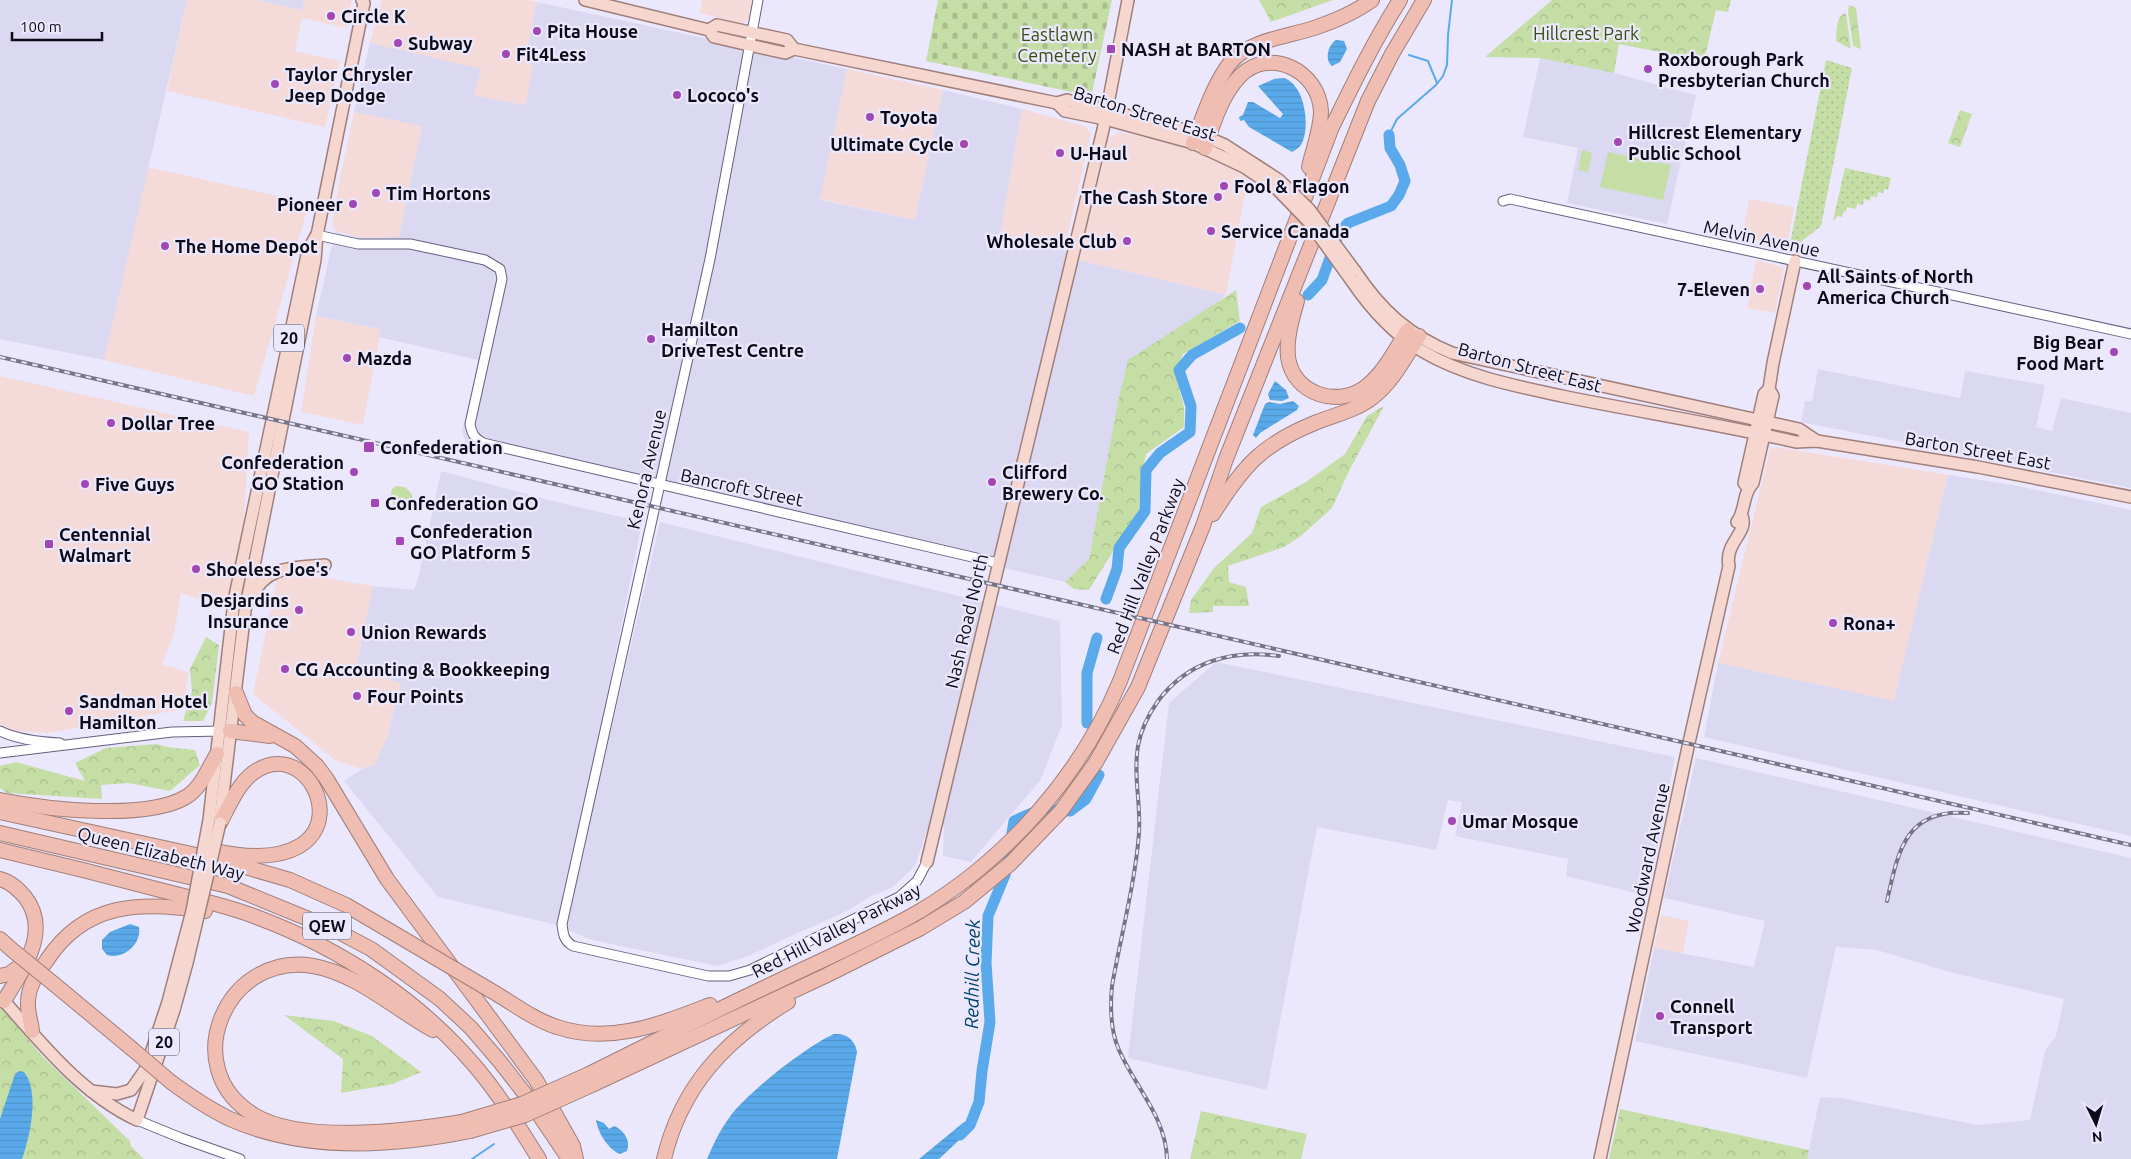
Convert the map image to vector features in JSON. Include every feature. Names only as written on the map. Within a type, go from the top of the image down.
[{"type":"highway","points":[[1201,140],[1220,81],[1230,63],[1238,56],[1254,46],[1350,15],[1372,0]]},
{"type":"highway","name":"Red Hill Valley Parkway","points":[[745,997],[877,934],[920,911],[954,889],[1001,849],[1045,804],[1073,768],[1111,704],[1332,127],[1384,24],[1400,0]]},
{"type":"highway","name":"Red Hill Valley Parkway","points":[[825,976],[913,932],[964,902],[1011,863],[1060,811],[1096,762],[1138,687],[1203,526],[1226,459],[1368,101],[1392,54],[1424,0]]},
{"type":"highway","points":[[1201,140],[1242,74],[1267,63],[1285,64],[1297,69],[1304,74],[1314,87],[1321,113],[1306,176],[1304,197]]},
{"type":"highway","points":[[1304,261],[1303,279],[1291,323],[1288,347],[1291,369],[1306,388],[1318,394],[1336,398],[1357,392],[1372,380],[1411,337]]},
{"type":"highway","points":[[1203,526],[1210,519],[1237,477],[1255,458],[1289,434],[1366,402],[1384,387],[1411,337]]},
{"type":"highway","points":[[236,693],[245,715],[252,722],[295,746],[307,756],[326,778],[387,880],[536,1080],[573,1146],[576,1159]]},
{"type":"highway","points":[[225,731],[261,734],[280,738]]},
{"type":"highway","points":[[0,800],[58,808],[108,810],[148,809],[169,805],[187,796],[200,784],[222,754]]},
{"type":"highway","points":[[188,852],[207,849],[224,853],[261,856],[293,850],[308,841],[316,829],[321,814],[319,798],[311,782],[296,769],[285,765],[264,768],[245,780],[214,821]]},
{"type":"highway","points":[[0,812],[188,852],[290,880],[346,905],[556,1027],[598,1035],[631,1032],[717,1003],[745,997]]},
{"type":"highway","name":"Queen Elizabeth Way","points":[[0,834],[228,886],[333,928],[371,949],[440,999],[471,1028],[525,1094],[569,1159]]},
{"type":"highway","name":"Queen Elizabeth Way","points":[[0,850],[67,866],[259,918],[320,945],[366,971],[401,995],[451,1040],[476,1066],[539,1159]]},
{"type":"highway","points":[[0,879],[14,886],[32,909],[35,920],[35,940],[4,1000]]},
{"type":"highway","points":[[4,1000],[20,998],[52,951],[67,934],[88,919],[101,914],[138,907],[175,906],[213,912],[243,920],[259,918]]},
{"type":"highway","points":[[0,939],[193,1098],[230,1119],[252,1127],[301,1138],[332,1142],[385,1142],[444,1136],[522,1104],[591,1079],[825,976]]},
{"type":"highway","points":[[0,976],[9,974],[25,962]]},
{"type":"highway","points":[[451,1040],[410,1018],[369,990],[332,972],[314,966],[287,965],[274,968],[251,979],[231,999],[219,1025],[216,1053],[222,1080],[236,1101],[255,1115],[279,1124],[334,1132],[371,1133],[466,1126]]},
{"type":"highway","points":[[664,1159],[669,1136],[679,1112],[690,1092],[709,1066],[748,1029],[814,986],[825,976]]},
{"type":"highway","points":[[32,982],[28,1004],[32,1031]]},
{"type":"highway","points":[[591,1079],[745,997]]},
{"type":"main road","name":"Barton Street East","points":[[585,0],[709,30],[714,38],[749,46],[785,53],[794,49],[1057,103],[1066,111],[1106,114],[1226,145],[1308,209],[1353,275],[1411,337],[1442,362],[1465,371],[1536,390],[1796,442],[1818,441],[1978,467],[2131,497]]},
{"type":"main road","name":"Nash Road North","points":[[927,862],[1106,114],[1128,0]]},
{"type":"main road","name":"20","points":[[245,611],[314,268],[317,235],[366,1]]},
{"type":"main road","name":"Barton Street East","points":[[709,30],[717,25],[787,40],[794,49]]},
{"type":"main road","name":"20","points":[[225,731],[234,601],[308,250],[317,235]]},
{"type":"main road","name":"Woodward Avenue","points":[[1600,1159],[1688,747],[1729,566],[1728,559],[1737,534],[1743,529],[1744,522],[1742,516],[1748,488],[1753,483],[1764,394],[1769,389],[1795,261]]},
{"type":"main road","name":"Barton Street East","points":[[1411,337],[1452,352],[1799,430],[1818,441]]},
{"type":"main road","points":[[1500,363],[1527,377],[1536,390],[1544,383],[1570,380]]},
{"type":"main road","points":[[222,754],[225,731],[236,693],[245,611],[257,588],[273,573],[282,569],[325,565]]},
{"type":"main road","name":"20","points":[[133,1118],[166,1035],[183,961],[193,904],[214,821],[222,754]]},
{"type":"main road","name":"20","points":[[133,1118],[146,1070],[183,961]]},
{"type":"main road","points":[[4,1000],[90,1090],[133,1118]]},
{"type":"main road","points":[[90,1090],[117,1094],[130,1090],[146,1070]]},
{"type":"street","name":"Kenora Avenue","points":[[568,943],[562,924],[710,259],[758,0]]},
{"type":"street","name":"Melvin Avenue","points":[[1503,201],[1510,199],[2131,334]]},
{"type":"street","name":"Bancroft Street","points":[[317,235],[358,244],[410,244],[485,260],[500,269],[502,279],[471,418],[471,430],[476,440],[482,443],[660,486],[998,563]]},
{"type":"street","points":[[0,731],[8,735],[40,742],[82,743]]},
{"type":"street","points":[[0,753],[172,732],[225,731]]},
{"type":"street","name":"Nash Road North","points":[[568,943],[573,946],[708,976],[729,976],[750,970],[899,897],[917,881],[927,862]]},
{"type":"street","points":[[133,1118],[181,1138],[240,1159]]},
{"type":"shaded area","points":[[0,0],[187,0],[104,360],[0,339]]},
{"type":"shaded area","points":[[187,0],[257,0],[302,10],[304,0],[352,0],[346,28],[302,18],[295,51],[340,61],[325,127],[167,91]]},
{"type":"shaded area","points":[[257,0],[304,0],[302,10]]},
{"type":"shaded area","points":[[382,0],[528,0],[537,2],[524,62],[533,65],[526,105],[474,96],[481,70],[370,43]]},
{"type":"shaded area","points":[[702,0],[753,0],[749,19],[741,24],[700,13]]},
{"type":"shaded area","points":[[537,2],[847,69],[820,200],[915,220],[943,90],[1022,109],[999,240],[1064,250],[1078,260],[1226,295],[1199,316],[1128,361],[1118,401],[1089,559],[1065,582],[467,445],[462,432],[478,360],[379,337],[381,329],[316,316],[335,232],[361,238],[399,237],[422,126],[354,112],[370,43],[481,69],[474,96],[526,105],[533,65],[524,63]]},
{"type":"shaded area","name":"Hillcrest Elementary Public School","points":[[1540,58],[1614,73],[1696,95],[1667,224],[1567,203],[1578,148],[1523,137]]},
{"type":"shaded area","points":[[847,69],[943,90],[915,220],[820,199]]},
{"type":"shaded area","points":[[1022,109],[1084,126],[1091,133],[1064,250],[999,240]]},
{"type":"shaded area","points":[[354,112],[422,125],[399,237],[361,238],[334,230],[333,217]]},
{"type":"shaded area","points":[[1119,132],[1174,143],[1208,155],[1248,178],[1226,295],[1078,260],[1109,139]]},
{"type":"shaded area","points":[[147,167],[309,203],[254,396],[104,360]]},
{"type":"shaded area","points":[[1749,199],[1794,207],[1787,246],[1742,238]]},
{"type":"shaded area","points":[[1756,260],[1784,268],[1775,313],[1747,308]]},
{"type":"shaded area","points":[[316,316],[381,329],[363,425],[301,412]]},
{"type":"shaded area","points":[[1818,369],[1960,398],[1965,371],[2045,385],[2036,427],[2052,431],[2061,398],[2131,413],[2131,488],[1801,422],[1805,401],[1812,401]]},
{"type":"shaded area","points":[[0,376],[249,432],[244,518],[227,608],[181,593],[174,634],[162,664],[188,672],[184,709],[47,733],[17,731],[0,725]]},
{"type":"shaded area","points":[[1777,447],[1948,475],[1894,702],[1718,663],[1770,449]]},
{"type":"shaded area","points":[[441,471],[553,501],[642,522],[593,767],[602,768],[660,522],[1060,621],[1062,725],[1041,779],[971,862],[943,856],[944,826],[931,819],[915,866],[893,887],[867,898],[851,909],[748,956],[717,966],[592,940],[553,924],[438,897],[344,781],[362,769],[375,765],[388,735],[401,683],[356,669],[373,586],[414,590],[419,575]]},
{"type":"shaded area","points":[[1948,475],[2013,485],[2131,510],[2131,836],[1704,737],[1718,663],[1894,701]]},
{"type":"shaded area","points":[[278,574],[313,576],[373,586],[356,669],[401,682],[388,735],[375,765],[362,769],[335,760],[253,694]]},
{"type":"shaded area","points":[[1216,662],[1675,757],[1648,896],[1566,876],[1568,859],[1455,836],[1462,802],[1448,800],[1436,850],[1317,827],[1267,1090],[1128,1058],[1169,703]]},
{"type":"shaded area","points":[[1696,758],[2131,858],[2131,1159],[1807,1159],[1820,1097],[1841,1098],[1978,1125],[2030,1120],[2045,1051],[2056,1036],[2064,999],[1946,971],[1877,950],[1836,947],[1807,1078],[1635,1041],[1654,948],[1754,967],[1765,921],[1664,898]]},
{"type":"shaded area","points":[[1661,915],[1689,921],[1683,953],[1654,948]]},
{"type":"green space","name":"Eastlawn Cemetery","points":[[938,0],[1112,0],[1092,93],[1086,95],[926,61]]},
{"type":"green space","points":[[1259,0],[1333,0],[1271,22]]},
{"type":"green space","name":"Hillcrest Park","points":[[1552,0],[1731,0],[1728,12],[1716,10],[1704,61],[1619,44],[1614,73],[1540,58],[1485,57]]},
{"type":"green space","points":[[1849,5],[1856,8],[1861,49],[1853,46],[1848,11]]},
{"type":"green space","points":[[1845,13],[1851,49],[1836,41],[1838,21]]},
{"type":"green space","points":[[1826,60],[1852,68],[1821,226],[1797,245],[1790,244]]},
{"type":"green space","points":[[1960,110],[1972,114],[1960,147],[1948,143]]},
{"type":"green space","points":[[1582,150],[1592,153],[1588,172],[1578,170]]},
{"type":"green space","points":[[1608,152],[1671,165],[1663,200],[1600,187]]},
{"type":"green space","points":[[1845,168],[1891,178],[1888,190],[1884,189],[1883,193],[1878,192],[1877,197],[1871,196],[1870,201],[1864,199],[1863,205],[1857,204],[1856,209],[1847,207],[1846,212],[1843,211],[1842,217],[1837,216],[1833,220]]},
{"type":"green space","points":[[1236,290],[1240,321],[1183,354],[1175,374],[1184,407],[1184,427],[1146,454],[1141,475],[1139,510],[1089,590],[1074,589],[1065,582],[1089,559],[1118,401],[1128,360]]},
{"type":"green space","points":[[1384,406],[1348,473],[1332,508],[1301,536],[1284,547],[1228,566],[1229,582],[1246,587],[1249,606],[1213,606],[1213,612],[1189,613],[1191,600],[1214,568],[1252,533],[1261,507],[1306,482],[1345,454],[1367,416]]},
{"type":"green space","points":[[396,486],[405,487],[412,494],[413,504],[408,511],[397,510],[390,498],[392,489]]},
{"type":"green space","points":[[206,637],[219,645],[212,703],[203,721],[183,721],[192,691],[190,669]]},
{"type":"green space","points":[[157,744],[195,750],[200,765],[170,791],[128,783],[101,785],[102,799],[7,793],[0,788],[0,766],[16,762],[85,781],[75,763],[106,748]]},
{"type":"green space","points":[[0,1006],[43,1057],[130,1141],[131,1146],[144,1159],[0,1159]]},
{"type":"green space","points":[[284,1015],[334,1021],[372,1036],[421,1072],[393,1084],[341,1093],[343,1059]]},
{"type":"green space","points":[[1620,1109],[1809,1150],[1807,1159],[1609,1159]]},
{"type":"green space","points":[[1201,1111],[1307,1134],[1301,1159],[1190,1159]]},
{"type":"water","points":[[1336,40],[1344,41],[1347,49],[1340,62],[1332,66],[1328,60],[1328,53],[1331,45]]},
{"type":"water","points":[[1284,78],[1297,89],[1306,118],[1306,128],[1301,145],[1292,152],[1249,127],[1244,120],[1240,121],[1239,117],[1243,115],[1248,102],[1253,102],[1280,118],[1283,114],[1258,86],[1274,79]]},
{"type":"water","points":[[1275,381],[1286,390],[1289,398],[1282,401],[1270,400],[1268,394]]},
{"type":"water","points":[[1293,401],[1299,406],[1297,410],[1260,433],[1256,438],[1253,435],[1265,404],[1269,402],[1280,404]]},
{"type":"water","points":[[130,924],[139,927],[138,939],[134,945],[125,953],[113,956],[107,955],[102,949],[102,940],[110,932]]},
{"type":"water","points":[[834,1034],[850,1038],[857,1052],[837,1159],[707,1159],[726,1123],[748,1097],[793,1059]]},
{"type":"water","points":[[20,1071],[24,1072],[32,1091],[32,1114],[28,1139],[22,1159],[0,1159],[0,1119],[15,1074]]},
{"type":"water","points":[[596,1120],[604,1123],[609,1129],[614,1126],[621,1130],[626,1136],[628,1143],[627,1151],[620,1154],[611,1148],[601,1135]]},
{"type":"water","points":[[964,1122],[974,1126],[939,1159],[919,1159]]},
{"type":"waterway","name":"Redhill Creek","points":[[1389,135],[1397,119],[1436,85],[1443,76],[1447,65],[1452,0]]},
{"type":"waterway","points":[[1409,55],[1428,61],[1437,83]]},
{"type":"waterway","name":"Redhill Creek","points":[[1308,295],[1322,280],[1339,233],[1348,223],[1391,206],[1399,195],[1405,181],[1400,165],[1390,148],[1389,135]]},
{"type":"waterway","name":"Redhill Creek","points":[[1106,599],[1117,569],[1119,548],[1145,511],[1146,470],[1160,453],[1190,432],[1191,406],[1179,370],[1192,355],[1240,328]]},
{"type":"waterway","name":"Redhill Creek","points":[[1087,723],[1087,673],[1097,638]]},
{"type":"waterway","name":"Redhill Creek","points":[[960,1135],[970,1125],[979,1102],[990,1022],[986,963],[988,916],[1005,875],[1014,821],[1041,809],[1070,811],[1086,799],[1099,775]]},
{"type":"waterway","points":[[472,1159],[494,1144]]},
{"type":"railway","points":[[0,357],[2131,845]]},
{"type":"railway","points":[[1167,1159],[1165,1144],[1156,1116],[1119,1050],[1111,1019],[1112,986],[1131,890],[1139,833],[1136,768],[1139,740],[1145,722],[1158,701],[1182,677],[1196,668],[1211,661],[1227,657],[1261,654],[1279,656]]},
{"type":"railway","points":[[1887,901],[1895,866],[1901,850],[1908,837],[1918,826],[1930,818],[1947,813],[1968,813]]},
{"type":"place","name":"Circle K","points":[[331,16]]},
{"type":"place","name":"Pita House","points":[[537,31]]},
{"type":"place","name":"Subway","points":[[398,43]]},
{"type":"place","name":"NASH at BARTON","points":[[1111,49]]},
{"type":"place","name":"Fit4Less","points":[[506,54]]},
{"type":"place","name":"Roxborough Park Presbyterian Church","points":[[1648,69]]},
{"type":"place","name":"Taylor Chrysler Jeep Dodge","points":[[275,84]]},
{"type":"place","name":"Lococo's","points":[[677,95]]},
{"type":"place","name":"Toyota","points":[[870,117]]},
{"type":"place","name":"Hillcrest Elementary Public School","points":[[1618,142]]},
{"type":"place","name":"Ultimate Cycle","points":[[964,144]]},
{"type":"place","name":"U-Haul","points":[[1060,153]]},
{"type":"place","name":"Fool & Flagon","points":[[1224,186]]},
{"type":"place","name":"Tim Hortons","points":[[376,193]]},
{"type":"place","name":"The Cash Store","points":[[1218,197]]},
{"type":"place","name":"Pioneer","points":[[353,204]]},
{"type":"place","name":"Service Canada","points":[[1211,231]]},
{"type":"place","name":"Wholesale Club","points":[[1127,241]]},
{"type":"place","name":"The Home Depot","points":[[165,246]]},
{"type":"place","name":"All Saints of North America Church","points":[[1807,286]]},
{"type":"place","name":"7-Eleven","points":[[1760,289]]},
{"type":"place","name":"Hamilton DriveTest Centre","points":[[651,339]]},
{"type":"place","name":"Big Bear Food Mart","points":[[2114,352]]},
{"type":"place","name":"Mazda","points":[[347,358]]},
{"type":"place","name":"Dollar Tree","points":[[111,423]]},
{"type":"place","name":"Confederation","points":[[369,447]]},
{"type":"place","name":"Confederation GO Station","points":[[354,472]]},
{"type":"place","name":"Clifford Brewery Co.","points":[[992,482]]},
{"type":"place","name":"Five Guys","points":[[85,484]]},
{"type":"place","name":"Confederation GO","points":[[375,503]]},
{"type":"place","name":"Confederation GO Platform 5","points":[[400,541]]},
{"type":"place","name":"Centennial Walmart","points":[[49,544]]},
{"type":"place","name":"Shoeless Joe's","points":[[196,569]]},
{"type":"place","name":"Desjardins Insurance","points":[[299,610]]},
{"type":"place","name":"Rona+","points":[[1833,623]]},
{"type":"place","name":"Union Rewards","points":[[351,632]]},
{"type":"place","name":"CG Accounting & Bookkeeping","points":[[285,669]]},
{"type":"place","name":"Four Points","points":[[357,696]]},
{"type":"place","name":"Sandman Hotel Hamilton","points":[[69,711]]},
{"type":"place","name":"Umar Mosque","points":[[1452,821]]},
{"type":"place","name":"Connell Transport","points":[[1660,1016]]}]
